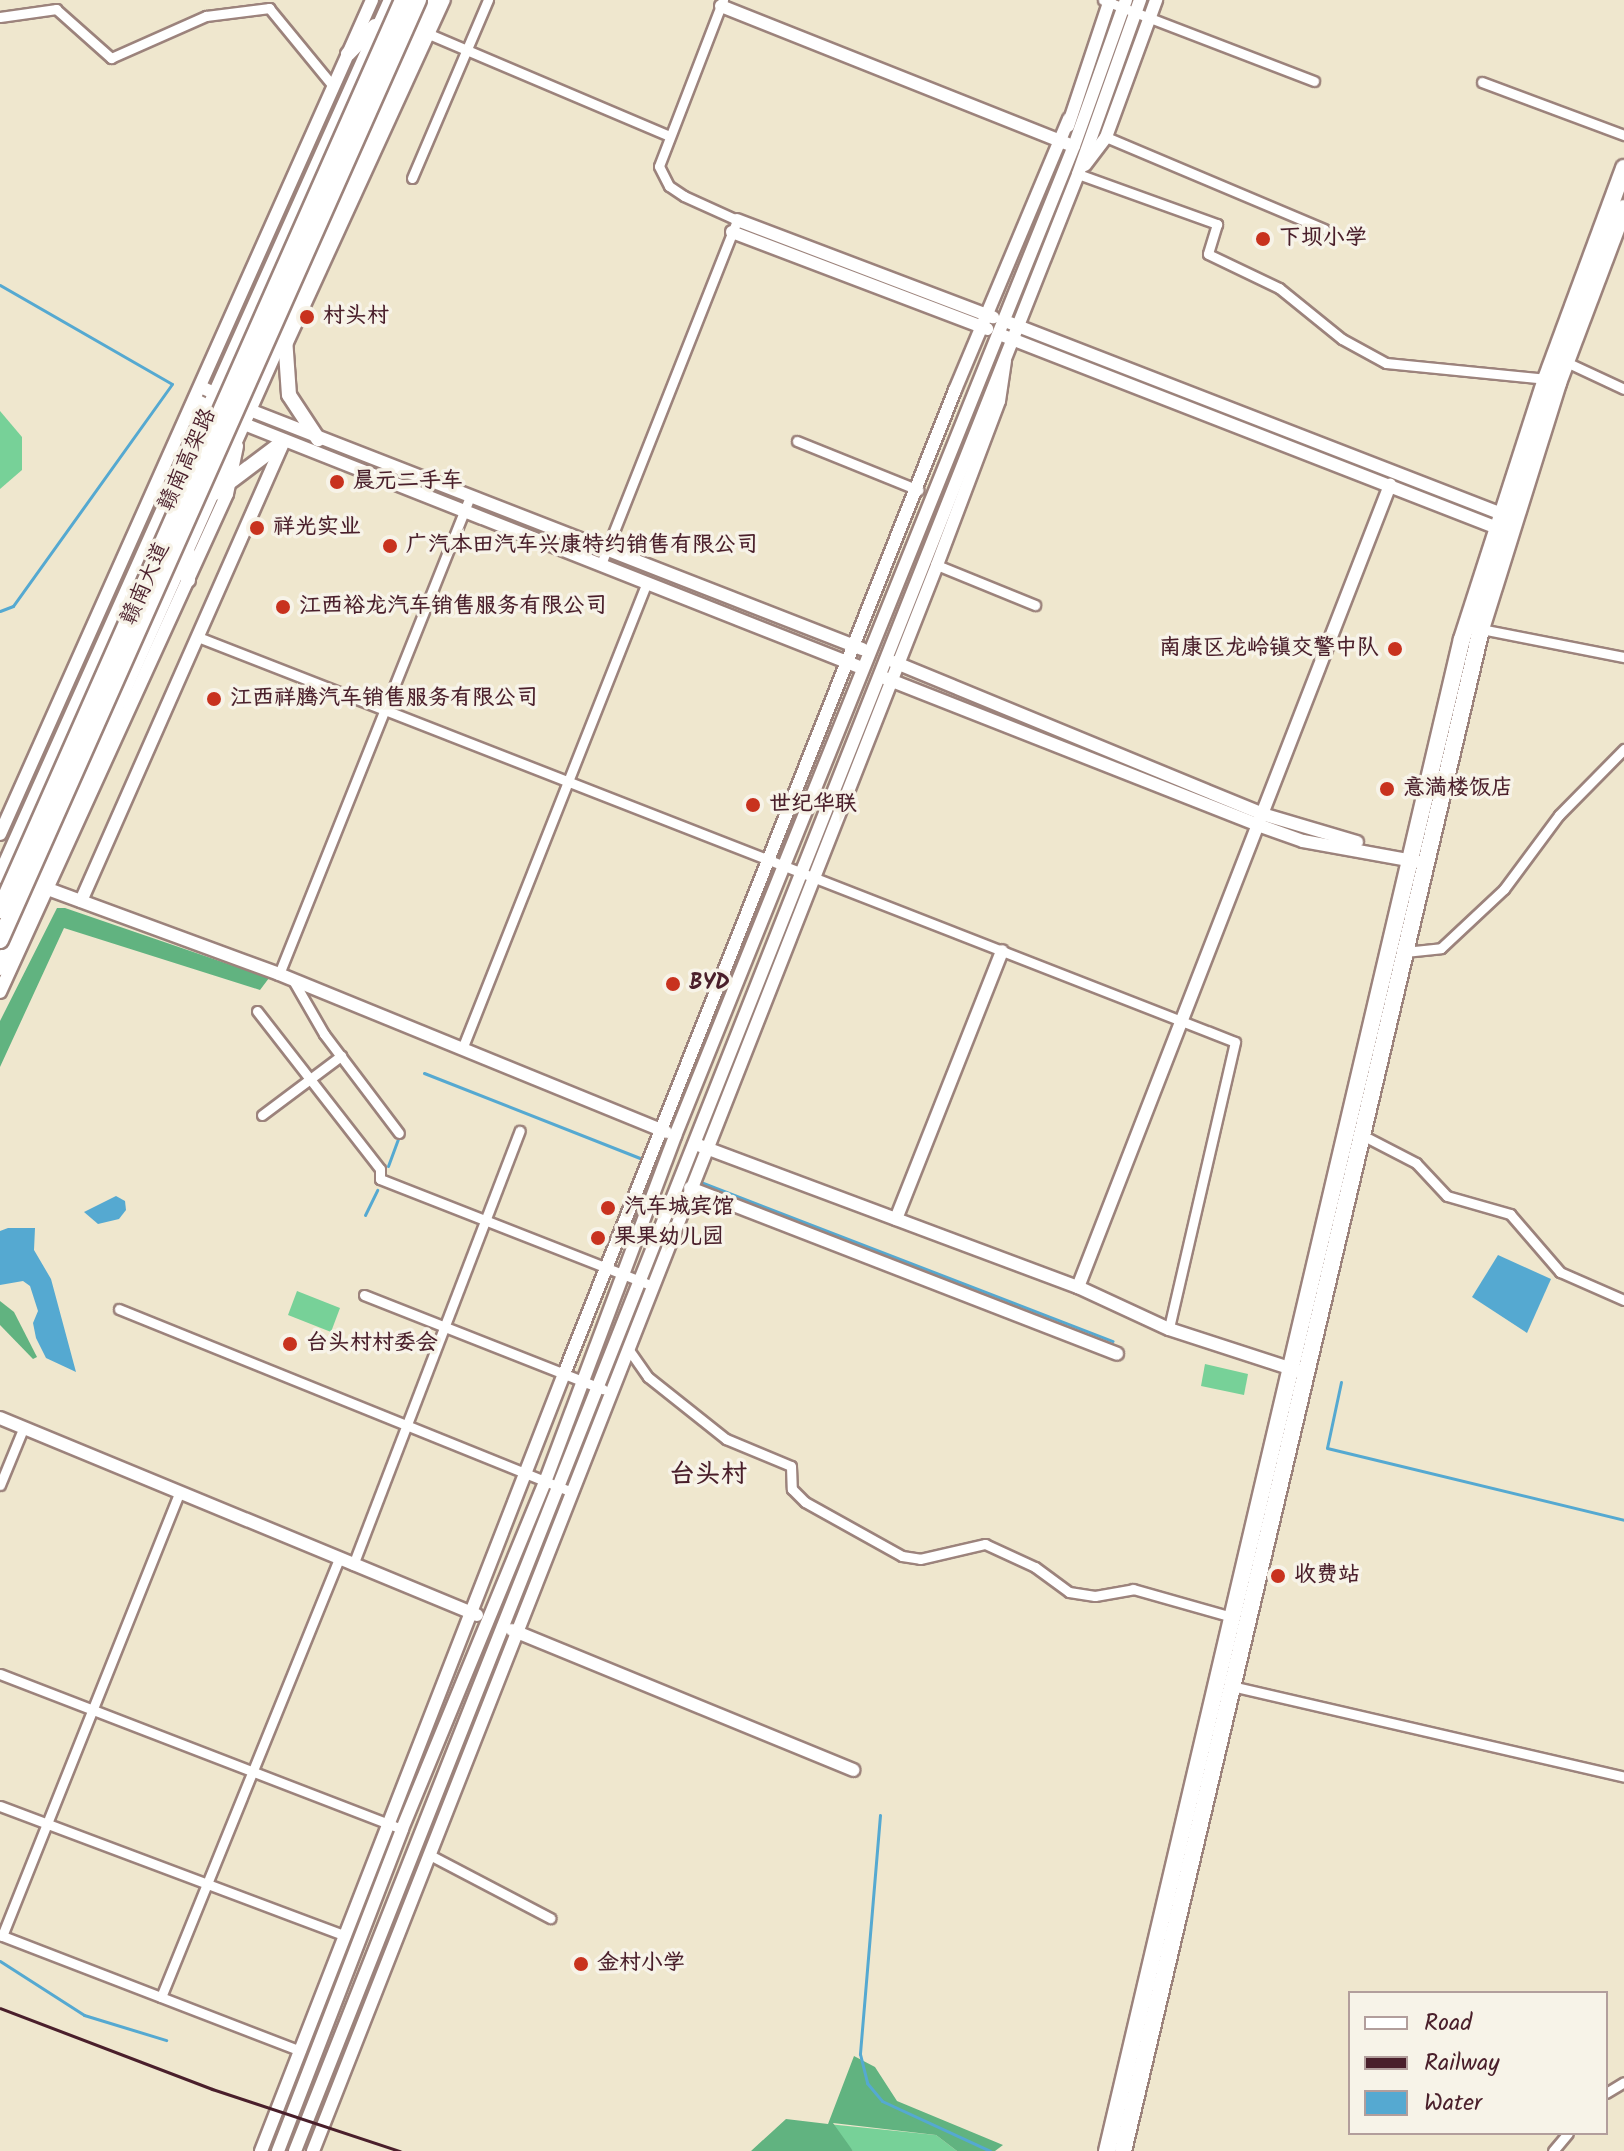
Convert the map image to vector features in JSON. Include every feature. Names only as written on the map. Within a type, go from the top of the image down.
[{"type":"highway","name":"赣南高架路","points":[[0,910],[403,0]]},
{"type":"highway","name":"赣南高架路","points":[[0,940],[418,0]]},
{"type":"highway","points":[[1560,360],[1624,168]]},
{"type":"highway","points":[[1123,2151],[1231,1686],[1298,1371],[1418,860],[1462,639],[1506,523],[1552,381],[1624,208]]},
{"type":"highway","points":[[1107,2151],[1232,1617],[1362,1135],[1405,952],[1418,860],[1481,629],[1506,523]]},
{"type":"main road","name":"赣南大道","points":[[0,876],[391,0]]},
{"type":"main road","name":"赣南大道","points":[[0,968],[244,416],[424,31],[432,0]]},
{"type":"main road","points":[[348,54],[383,17]]},
{"type":"main road","points":[[410,74],[424,31]]},
{"type":"main road","points":[[292,313],[283,353],[289,395],[318,439]]},
{"type":"main road","points":[[211,496],[284,441]]},
{"type":"main road","points":[[188,545],[188,580]]},
{"type":"street","points":[[0,834],[372,0]]},
{"type":"street","points":[[444,0],[424,31],[667,135]]},
{"type":"street","points":[[412,178],[488,0]]},
{"type":"street","points":[[1078,174],[1106,137],[1156,0]]},
{"type":"street","points":[[261,2151],[661,1130],[771,861],[1065,169],[1069,119],[1108,1],[1131,5],[1149,17],[1314,81]]},
{"type":"street","points":[[1067,143],[722,3],[667,135],[659,166],[669,186],[735,226],[998,326],[1390,485],[1506,523]]},
{"type":"street","points":[[0,17],[56,9],[111,58],[206,16],[266,4],[333,86]]},
{"type":"street","points":[[862,649],[918,490],[984,321],[1131,5]]},
{"type":"street","points":[[295,2151],[551,1484],[596,1387],[639,1281],[690,1142],[1012,332],[1078,174],[1131,5]]},
{"type":"street","points":[[0,992],[231,480],[244,416],[283,353],[410,74]]},
{"type":"street","points":[[1482,82],[1624,135]]},
{"type":"street","points":[[1106,137],[1324,229]]},
{"type":"street","points":[[1078,174],[1217,224],[1208,254],[1279,288],[1342,339],[1386,363],[1552,381]]},
{"type":"street","points":[[604,558],[735,226]]},
{"type":"street","points":[[1012,332],[1506,523]]},
{"type":"street","points":[[313,2151],[629,1350],[705,1148],[937,565],[999,401],[1012,332]]},
{"type":"street","points":[[1560,360],[1624,389]]},
{"type":"street","points":[[201,387],[213,400],[284,441],[862,649],[1260,820]]},
{"type":"street","points":[[196,400],[213,400]]},
{"type":"street","points":[[244,416],[318,439],[467,505]]},
{"type":"street","points":[[81,901],[284,441]]},
{"type":"street","points":[[797,441],[918,490]]},
{"type":"street","points":[[1078,1287],[1390,485]]},
{"type":"street","points":[[279,974],[467,505]]},
{"type":"street","points":[[604,558],[647,582],[892,681],[1260,820],[1418,860]]},
{"type":"street","points":[[937,565],[1035,605]]},
{"type":"street","points":[[462,1049],[647,582]]},
{"type":"street","points":[[1481,629],[1624,657]]},
{"type":"street","points":[[198,637],[1235,1042],[1169,1329]]},
{"type":"street","points":[[551,1484],[583,1381],[675,1136],[784,866],[855,665]]},
{"type":"street","points":[[1405,952],[1441,948],[1504,889],[1559,815],[1624,749]]},
{"type":"street","points":[[48,889],[279,974],[705,1148],[1078,1287],[1169,1329],[1298,1371]]},
{"type":"street","points":[[896,1219],[1002,951]]},
{"type":"street","points":[[294,982],[341,1056],[399,1133]]},
{"type":"street","points":[[257,1011],[380,1169],[380,1179],[653,1286]]},
{"type":"street","points":[[262,1115],[341,1056]]},
{"type":"street","points":[[353,1565],[520,1131]]},
{"type":"street","points":[[1362,1135],[1416,1163],[1447,1196],[1510,1214],[1560,1272],[1624,1300]]},
{"type":"street","points":[[690,1188],[1117,1354]]},
{"type":"street","points":[[364,1295],[611,1393]]},
{"type":"street","points":[[119,1309],[572,1492]]},
{"type":"street","points":[[629,1350],[648,1377],[726,1439],[791,1466],[792,1489],[805,1502],[902,1556],[920,1559],[985,1544],[1035,1567],[1069,1592],[1095,1596],[1133,1589],[1232,1617]]},
{"type":"street","points":[[0,1418],[853,1770]]},
{"type":"street","points":[[0,1485],[23,1429]]},
{"type":"street","points":[[179,1493],[1,1935],[300,2051]]},
{"type":"street","points":[[161,1997],[339,1559]]},
{"type":"street","points":[[278,2151],[402,1829],[496,1623]]},
{"type":"street","points":[[0,1674],[402,1829]]},
{"type":"street","points":[[1231,1686],[1624,1777]]},
{"type":"street","points":[[0,1806],[345,1936]]},
{"type":"street","points":[[430,1855],[550,1918]]},
{"type":"street","points":[[1553,2151],[1566,2135]]},
{"type":"green space","points":[[0,411],[22,437],[22,470],[0,489]]},
{"type":"green space","points":[[57,908],[65,908],[269,978],[260,990],[64,928],[0,1067],[0,1021]]},
{"type":"green space","points":[[297,1291],[340,1308],[331,1332],[288,1315]]},
{"type":"green space","points":[[0,1301],[14,1312],[37,1357],[33,1359],[0,1325]]},
{"type":"green space","points":[[1205,1364],[1248,1374],[1244,1395],[1201,1386]]},
{"type":"green space","points":[[854,2056],[875,2067],[897,2101],[1003,2145],[995,2151],[957,2151],[936,2135],[833,2123],[853,2151],[751,2151],[786,2119],[828,2124]]},
{"type":"green space","points":[[828,2124],[936,2135],[957,2151],[853,2151]]},
{"type":"water","points":[[116,1196],[125,1201],[126,1210],[119,1219],[98,1224],[84,1212]]},
{"type":"water","points":[[35,1228],[34,1250],[51,1279],[76,1372],[46,1358],[36,1338],[33,1323],[38,1311],[30,1286],[23,1281],[0,1285],[0,1231]]},
{"type":"water","points":[[1498,1255],[1551,1279],[1527,1333],[1472,1297]]},
{"type":"waterway","points":[[0,285],[172,384],[13,606],[0,611]]},
{"type":"waterway","points":[[424,1073],[642,1159]]},
{"type":"waterway","points":[[388,1166],[402,1128]]},
{"type":"waterway","points":[[703,1183],[1113,1341]]},
{"type":"waterway","points":[[365,1215],[377,1190]]},
{"type":"waterway","points":[[1341,1382],[1327,1448],[1624,1520]]},
{"type":"waterway","points":[[880,1815],[860,2054],[867,2083],[882,2101],[990,2151]]},
{"type":"waterway","points":[[0,1961],[84,2015],[166,2040]]},
{"type":"railway","points":[[0,2008],[212,2089],[400,2151]]},
{"type":"place","name":"下坝小学","points":[[1263,239]]},
{"type":"place","name":"村头村","points":[[307,317]]},
{"type":"place","name":"晨元二手车","points":[[337,482]]},
{"type":"place","name":"祥光实业","points":[[257,528]]},
{"type":"place","name":"广汽本田汽车兴康特约销售有限公司","points":[[390,546]]},
{"type":"place","name":"江西裕龙汽车销售服务有限公司","points":[[283,607]]},
{"type":"place","name":"南康区龙岭镇交警中队","points":[[1395,649]]},
{"type":"place","name":"江西祥腾汽车销售服务有限公司","points":[[214,699]]},
{"type":"place","name":"意満楼饭店","points":[[1387,789]]},
{"type":"place","name":"世纪华联","points":[[753,805]]},
{"type":"place","name":"BYD","points":[[673,984]]},
{"type":"place","name":"汽车城宾馆","points":[[608,1208]]},
{"type":"place","name":"果果幼儿园","points":[[598,1238]]},
{"type":"place","name":"台头村村委会","points":[[290,1344]]},
{"type":"place","name":"收费站","points":[[1278,1576]]},
{"type":"place","name":"金村小学","points":[[581,1964]]},
{"type":"district","name":"台头村","points":[[708,1476]]}]
